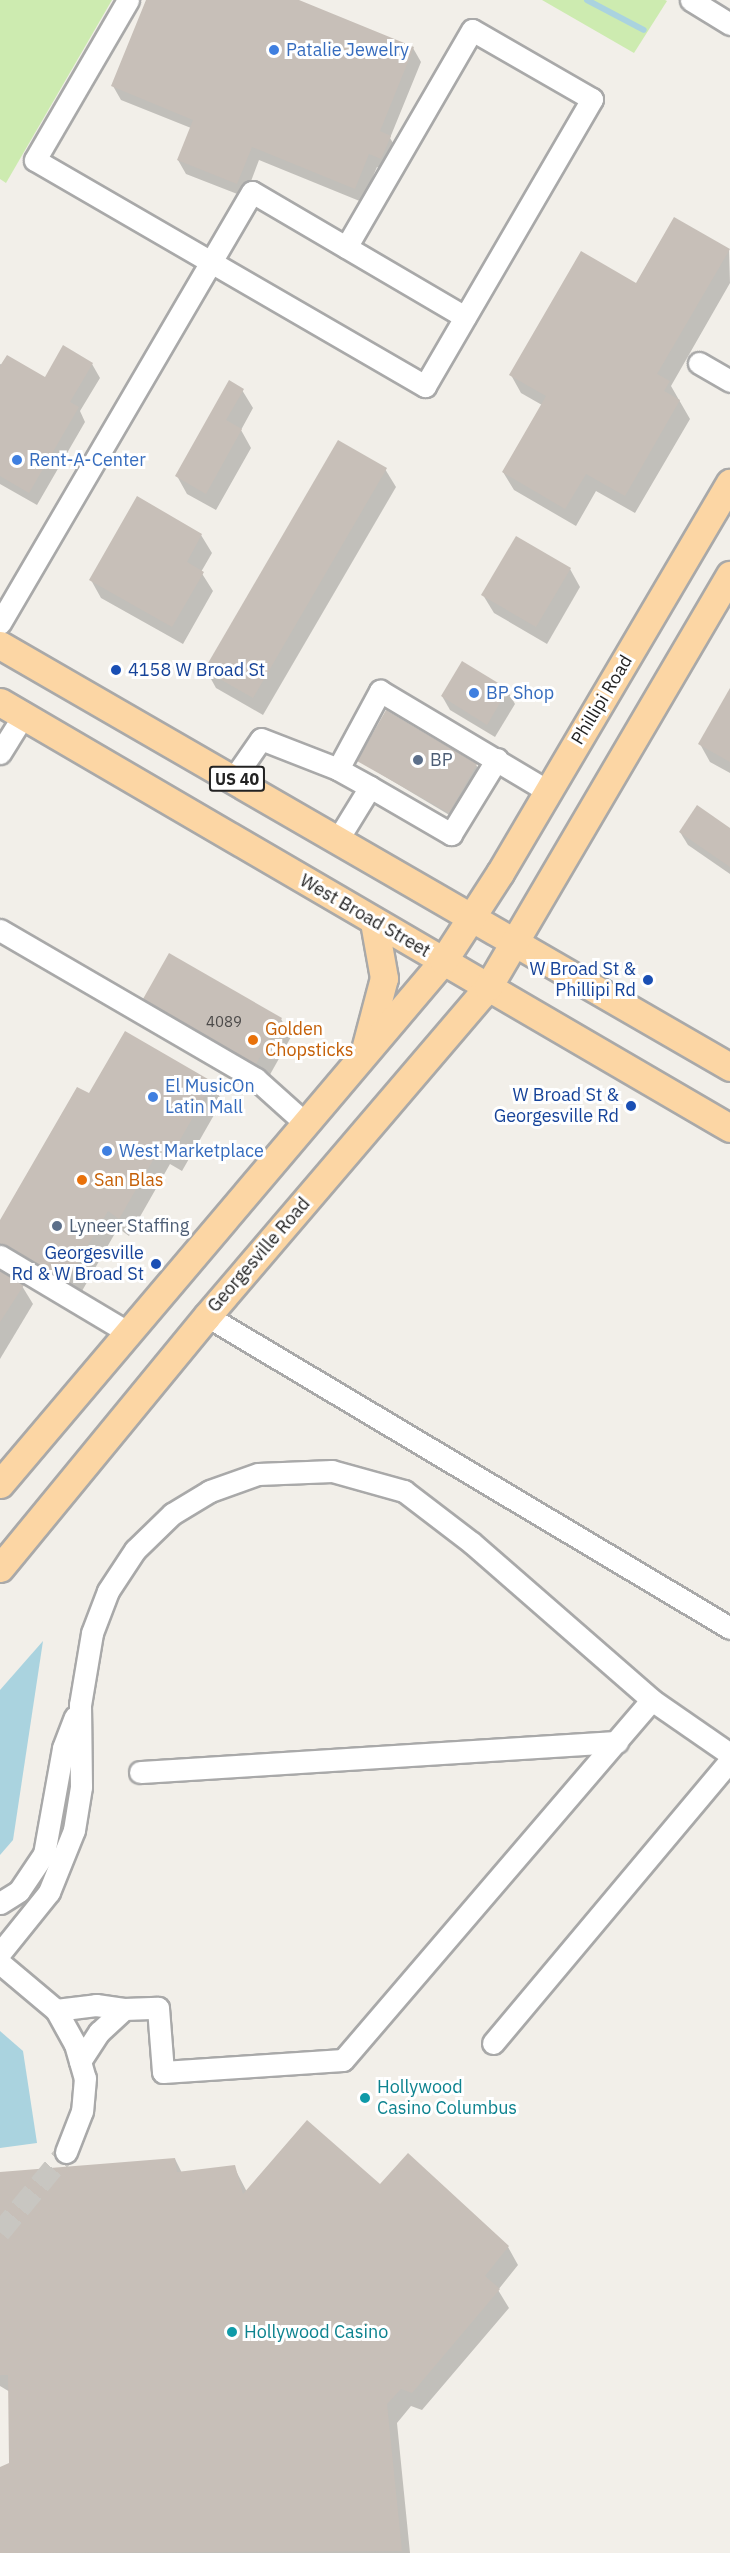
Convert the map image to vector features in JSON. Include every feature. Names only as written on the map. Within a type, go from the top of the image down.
[{"type":"main road","name":"Phillipi Road","points":[[473,916],[730,483]]},
{"type":"main road","points":[[516,942],[730,575]]},
{"type":"main road","name":"US 40","points":[[0,645],[473,916],[730,1067]]},
{"type":"main road","points":[[0,662],[134,741],[190,753]]},
{"type":"main road","name":"West Broad Street","points":[[0,702],[730,1128]]},
{"type":"main road","points":[[0,1484],[126,1331],[362,1058],[442,961],[473,916]]},
{"type":"main road","points":[[362,1058],[384,978],[374,922]]},
{"type":"main road","name":"Georgesville Road","points":[[0,1568],[207,1316],[488,987],[516,942]]},
{"type":"street","points":[[128,0],[35,160],[425,386],[591,99],[472,30],[346,247]]},
{"type":"street","points":[[691,0],[730,24]]},
{"type":"street","points":[[0,623],[252,192],[465,317]]},
{"type":"street","points":[[699,363],[730,381]]},
{"type":"street","points":[[338,769],[380,691],[548,791]]},
{"type":"street","points":[[0,753],[23,716]]},
{"type":"street","points":[[234,778],[261,739],[338,769],[451,834],[497,759]]},
{"type":"street","points":[[338,839],[370,787]]},
{"type":"street","points":[[0,930],[256,1079],[305,1123]]},
{"type":"street","points":[[0,1256],[126,1331]]},
{"type":"street","points":[[207,1316],[730,1628]]},
{"type":"street","points":[[0,1953],[49,1892],[74,1830],[81,1787],[80,1705],[92,1634],[108,1592],[135,1550],[172,1514],[210,1491],[258,1474],[308,1469],[359,1475],[404,1491],[437,1513],[652,1700],[730,1754]]},
{"type":"street","points":[[56,2010],[96,2005],[124,2009],[158,2008],[163,2072],[343,2060],[652,1700]]},
{"type":"street","points":[[0,1903],[19,1891],[44,1854],[63,1748],[80,1705]]},
{"type":"street","points":[[140,1772],[617,1742]]},
{"type":"street","points":[[494,2043],[730,1761]]},
{"type":"street","points":[[0,1963],[56,2010],[80,2061],[82,2111],[66,2152]]},
{"type":"street","points":[[80,2061],[99,2032],[124,2009]]},
{"type":"green space","points":[[0,0],[112,0],[6,183],[0,179]]},
{"type":"green space","points":[[542,0],[665,0],[667,1],[634,53]]},
{"type":"water","points":[[43,1641],[13,1840],[0,1855],[0,1690]]},
{"type":"water","points":[[0,2031],[23,2051],[37,2143],[0,2148]]},
{"type":"building","points":[[146,0],[299,0],[414,47],[380,131],[391,136],[381,159],[369,154],[355,189],[252,147],[237,184],[177,160],[193,120],[111,86]]},
{"type":"building","points":[[674,217],[730,249],[657,374],[670,381],[664,391],[680,400],[625,496],[586,474],[565,509],[502,472],[546,396],[509,375],[581,251],[636,283]]},
{"type":"building","points":[[63,345],[93,363],[70,402],[79,407],[29,493],[0,476],[0,366],[7,355],[45,377]]},
{"type":"building","points":[[229,380],[244,389],[226,420],[242,429],[206,494],[175,476]]},
{"type":"building","points":[[338,440],[387,468],[253,698],[204,670]]},
{"type":"building","points":[[137,496],[202,534],[187,562],[204,572],[172,627],[89,580]]},
{"type":"building","points":[[516,536],[571,568],[536,627],[481,595]]},
{"type":"building","name":"BP Shop","points":[[462,661],[508,689],[487,725],[441,696]]},
{"type":"building","points":[[730,688],[730,762],[698,744]]},
{"type":"building","points":[[386,710],[477,764],[449,813],[357,761]]},
{"type":"building","points":[[697,805],[730,828],[730,867],[679,832]]},
{"type":"building","points":[[169,953],[282,1018],[256,1064],[143,999]]},
{"type":"building","points":[[125,1031],[213,1082],[172,1154],[160,1148],[119,1219],[108,1211],[67,1281],[0,1243],[0,1220],[77,1087],[89,1093]]},
{"type":"building","points":[[0,1271],[24,1285],[0,1322]]},
{"type":"building","name":"Hollywood Casino","points":[[307,2120],[380,2184],[408,2153],[509,2246],[485,2276],[500,2289],[412,2393],[401,2389],[387,2404],[402,2551],[0,2553],[0,2467],[9,2463],[8,2375],[0,2375],[0,2172],[175,2158],[177,2172],[235,2165],[243,2194]]},
{"type":"waterway","points":[[587,0],[644,30]]},
{"type":"tunnel","points":[[0,2232],[66,2152]]},
{"type":"place","name":"Patalie Jewelry","points":[[274,50]]},
{"type":"place","name":"Rent-A-Center","points":[[17,460]]},
{"type":"place","name":"4158 W Broad St","points":[[116,670]]},
{"type":"place","name":"BP Shop","points":[[474,693]]},
{"type":"place","name":"BP","points":[[418,760]]},
{"type":"place","name":"W Broad St & Phillipi Rd","points":[[648,980]]},
{"type":"place","name":"Golden Chopsticks","points":[[253,1040]]},
{"type":"place","name":"El MusicOn Latin Mall","points":[[153,1097]]},
{"type":"place","name":"W Broad St & Georgesville Rd","points":[[631,1106]]},
{"type":"place","name":"West Marketplace","points":[[107,1151]]},
{"type":"place","name":"San Blas","points":[[82,1180]]},
{"type":"place","name":"Lyneer Staffing","points":[[57,1226]]},
{"type":"place","name":"Georgesville Rd & W Broad St","points":[[156,1264]]},
{"type":"place","name":"Hollywood Casino Columbus","points":[[365,2098]]},
{"type":"place","name":"Hollywood Casino","points":[[232,2332]]}]
